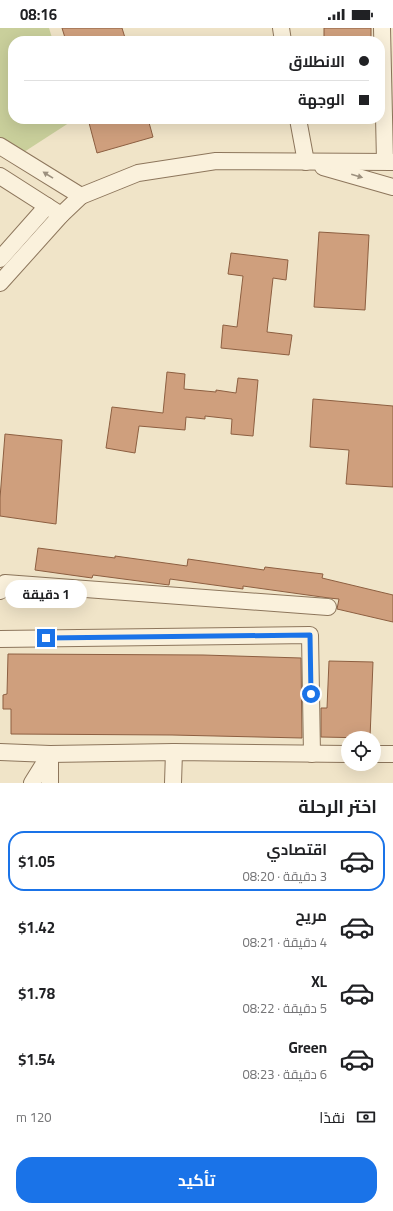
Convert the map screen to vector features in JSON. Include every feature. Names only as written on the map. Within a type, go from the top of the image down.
[{"type":"street","points":[[0,283],[61,215],[81,196],[138,173],[216,161],[389,162],[385,85]]},
{"type":"street","points":[[299,124],[306,162]]},
{"type":"street","points":[[0,146],[81,196]]},
{"type":"street","points":[[306,162],[393,187]]},
{"type":"street","points":[[0,176],[61,215]]},
{"type":"street","points":[[0,259],[48,206]]},
{"type":"street","points":[[0,591],[5,582],[328,607]]},
{"type":"street","points":[[0,639],[310,635],[312,754]]},
{"type":"street","points":[[0,752],[50,754],[174,752],[341,754]]},
{"type":"street","points":[[173,783],[174,752]]},
{"type":"street","points":[[32,783],[50,754]]},
{"type":"street","points":[[50,754],[50,783]]},
{"type":"street","points":[[381,754],[393,754]]},
{"type":"green space","points":[[0,28],[49,28],[51,36],[8,36],[8,124],[67,124],[24,152],[0,137]]},
{"type":"building","points":[[62,28],[122,28],[124,36],[64,36]]},
{"type":"building","points":[[324,28],[371,28],[371,36],[324,36]]},
{"type":"building","points":[[89,124],[149,124],[153,137],[97,153]]},
{"type":"building","points":[[319,232],[369,235],[365,310],[314,307]]},
{"type":"building","points":[[231,253],[288,260],[286,280],[273,278],[267,332],[292,335],[289,355],[221,348],[223,325],[237,327],[243,276],[228,274]]},
{"type":"building","points":[[167,372],[185,374],[184,389],[216,392],[216,390],[236,393],[238,378],[258,380],[253,436],[231,434],[232,419],[205,416],[205,419],[186,417],[185,430],[139,426],[135,453],[106,448],[112,407],[163,413]]},
{"type":"building","points":[[313,399],[393,406],[393,487],[346,484],[349,450],[310,447]]},
{"type":"building","points":[[5,434],[62,440],[56,524],[0,516]]},
{"type":"building","points":[[38,548],[115,558],[115,556],[187,566],[188,559],[264,570],[265,567],[323,574],[322,578],[393,595],[393,622],[337,609],[339,599],[243,586],[243,589],[170,579],[169,585],[93,575],[92,578],[35,570]]},
{"type":"building","points":[[8,654],[203,655],[301,658],[302,738],[172,735],[11,734],[11,709],[3,709],[3,695],[7,694]]},
{"type":"building","points":[[329,661],[373,662],[370,731],[341,731],[341,737],[321,737],[321,708],[327,708]]},
{"type":"route","points":[[46,638],[310,635],[311,694]]}]
